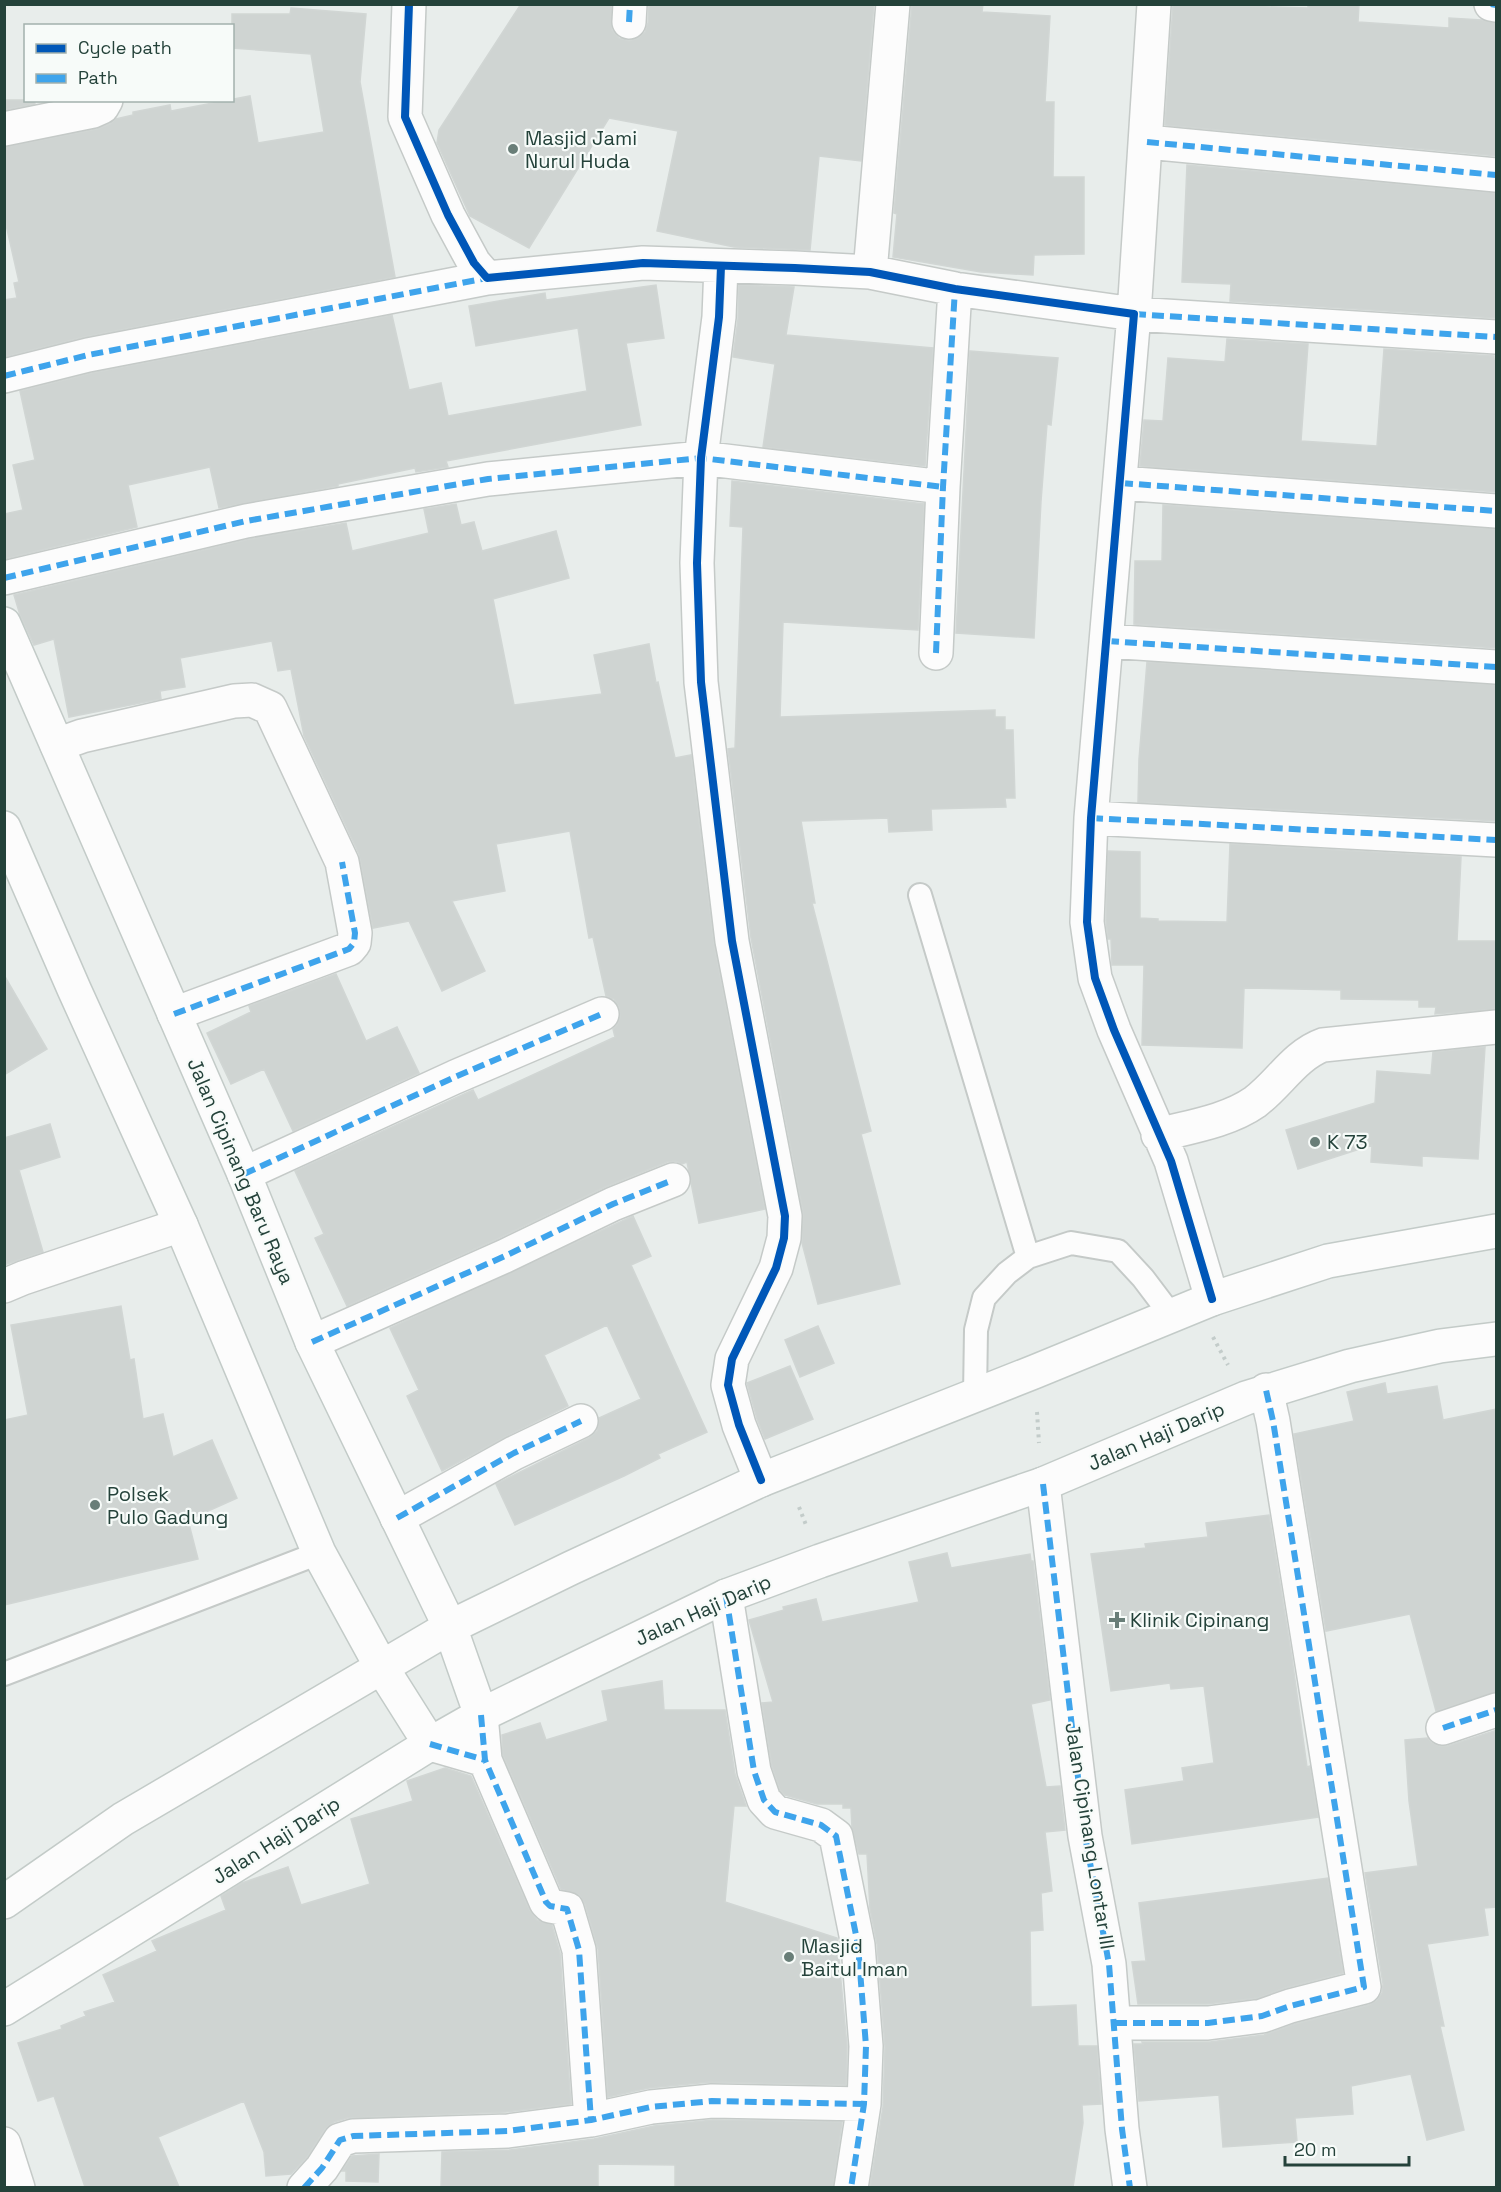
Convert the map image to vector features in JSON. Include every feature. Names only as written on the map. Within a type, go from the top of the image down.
[{"type":"street","points":[[409,4],[405,117],[448,215],[474,263],[487,278]]},
{"type":"street","points":[[870,273],[893,4]]},
{"type":"street","points":[[1154,4],[1147,142],[1121,483],[1091,818],[1087,922],[1095,978],[1114,1030],[1171,1161],[1193,1306]]},
{"type":"street","points":[[1491,4],[1497,5]]},
{"type":"street","points":[[4,129],[93,111],[102,108],[105,102]]},
{"type":"street","points":[[1147,142],[1497,175]]},
{"type":"street","points":[[4,376],[100,353],[487,278],[643,263],[870,273],[955,289],[1134,314],[1497,337]]},
{"type":"street","points":[[722,266],[719,317],[702,458],[697,563],[701,682],[732,941],[785,1216],[784,1238],[777,1268],[732,1359],[728,1385],[739,1425],[773,1475]]},
{"type":"street","points":[[936,653],[955,289]]},
{"type":"street","points":[[4,578],[246,521],[476,481],[702,458],[943,487]]},
{"type":"street","points":[[1121,483],[1497,512]]},
{"type":"street","name":"Jalan Cipinang Baru Raya","points":[[6,633],[244,1174],[312,1342],[450,1628],[481,1715],[485,1760],[546,1902],[550,1906],[567,1909],[579,1950],[591,2120]]},
{"type":"street","points":[[1107,641],[1497,667]]},
{"type":"street","points":[[57,745],[82,736],[212,706],[252,700],[270,708],[342,862],[356,933],[354,944],[349,949],[174,1014]]},
{"type":"street","points":[[1091,818],[1497,840]]},
{"type":"street","points":[[4,828],[181,1225],[319,1552],[382,1668],[430,1744],[485,1760]]},
{"type":"street","points":[[244,1174],[455,1077],[602,1014]]},
{"type":"street","points":[[1158,1135],[1218,1119],[1252,1104],[1276,1085],[1312,1049],[1323,1045],[1497,1027]]},
{"type":"street","points":[[312,1342],[505,1256],[613,1204],[673,1180]]},
{"type":"street","points":[[4,1286],[181,1225]]},
{"type":"street","points":[[4,1902],[123,1819],[450,1628],[572,1568],[773,1475],[1034,1372],[1193,1306],[1328,1261],[1497,1231]]},
{"type":"street","name":"Jalan Haji Darip","points":[[4,2009],[430,1744],[481,1715],[726,1596],[820,1561],[1043,1485],[1256,1394],[1350,1366],[1440,1346],[1497,1339]]},
{"type":"street","points":[[1115,2023],[1208,2023],[1262,2016],[1290,2006],[1364,1987],[1273,1420],[1256,1394]]},
{"type":"street","points":[[397,1518],[514,1453],[581,1420]]},
{"type":"street","name":"Jalan Cipinang Lontar III","points":[[1043,1485],[1085,1836],[1109,1964],[1122,2129],[1130,2187]]},
{"type":"street","points":[[726,1596],[754,1771],[764,1800],[775,1812],[821,1825],[836,1836],[858,1945],[866,2046],[864,2104],[851,2187]]},
{"type":"street","points":[[1443,1728],[1497,1710]]},
{"type":"street","points":[[304,2187],[322,2168],[340,2140],[353,2136],[508,2131],[591,2120],[651,2107],[712,2101],[864,2104]]},
{"type":"street","points":[[4,2144],[18,2187]]},
{"type":"lane","points":[[920,895],[1028,1257]]},
{"type":"lane","points":[[975,1395],[976,1330],[984,1298],[1007,1273],[1028,1257],[1071,1243],[1118,1251],[1143,1278],[1193,1306]]},
{"type":"lane","points":[[4,1674],[319,1552]]},
{"type":"path","points":[[1193,1306],[1256,1394]]},
{"type":"path","points":[[1034,1372],[1043,1485]]},
{"type":"path","points":[[773,1475],[820,1561]]},
{"type":"building","points":[[521,4],[611,4],[612,30],[619,38],[629,41],[645,32],[649,4],[874,4],[861,161],[819,156],[810,250],[734,247],[657,231],[678,131],[609,118],[529,248],[470,216],[437,143],[439,130]]},
{"type":"building","points":[[912,4],[983,4],[982,12],[1050,16],[1045,102],[1054,102],[1053,177],[1084,177],[1084,254],[1034,255],[1033,275],[981,272],[893,257],[897,214],[894,213]]},
{"type":"building","points":[[1173,4],[1308,8],[1308,4],[1359,4],[1358,22],[1449,28],[1449,18],[1497,23],[1497,156],[1165,125]]},
{"type":"building","points":[[291,8],[366,14],[360,82],[395,277],[84,337],[4,357],[4,300],[17,298],[14,283],[19,282],[4,216],[4,147],[97,129],[116,119],[133,115],[133,112],[170,105],[171,111],[218,102],[234,102],[234,99],[250,96],[258,143],[324,132],[311,54],[234,48],[232,14],[290,14]]},
{"type":"building","points":[[4,100],[24,100],[24,102],[34,102],[35,104],[4,110]]},
{"type":"building","points":[[1187,165],[1497,193],[1495,318],[1230,301],[1231,284],[1182,282]]},
{"type":"building","points":[[656,285],[664,338],[626,343],[641,425],[446,461],[448,467],[416,472],[415,468],[338,484],[338,486],[219,508],[210,467],[128,485],[137,527],[4,559],[4,514],[23,510],[13,465],[35,460],[20,391],[92,373],[392,315],[409,390],[441,383],[448,416],[587,391],[578,328],[476,346],[469,306],[545,293],[546,300]]},
{"type":"building","points":[[739,285],[794,287],[786,335],[933,348],[925,466],[763,447],[775,364],[733,357],[738,319]]},
{"type":"building","points":[[1227,339],[1308,344],[1301,441],[1377,446],[1384,349],[1494,356],[1494,359],[1497,359],[1497,492],[1140,466],[1144,420],[1163,421],[1168,358],[1225,362]]},
{"type":"building","points":[[970,351],[1058,358],[1051,425],[1047,424],[1034,638],[956,633]]},
{"type":"building","points":[[732,481],[924,504],[918,630],[783,622],[780,717],[995,710],[995,717],[1005,717],[1005,730],[1013,730],[1015,798],[1005,798],[1006,807],[931,809],[932,830],[889,832],[888,818],[801,821],[815,903],[812,903],[871,1131],[861,1134],[900,1284],[818,1304],[802,1243],[803,1212],[751,938],[728,749],[735,748],[743,527],[730,526]]},
{"type":"building","points":[[456,504],[461,525],[474,522],[482,551],[556,531],[569,578],[493,599],[514,705],[602,694],[594,655],[649,644],[656,683],[658,682],[675,758],[691,755],[714,944],[765,1209],[699,1223],[687,1162],[682,1164],[675,1161],[667,1162],[605,1187],[497,1239],[347,1306],[315,1238],[324,1234],[295,1171],[473,1090],[478,1100],[615,1037],[613,1029],[620,1017],[619,1007],[614,999],[606,996],[593,937],[589,938],[570,831],[496,844],[505,891],[452,901],[485,971],[442,991],[409,921],[373,928],[359,854],[304,736],[291,669],[278,671],[272,641],[180,658],[185,687],[160,691],[161,699],[69,717],[54,639],[34,645],[20,615],[14,595],[250,539],[346,523],[352,551],[429,533],[424,509]]},
{"type":"building","points":[[1163,505],[1497,529],[1497,648],[1134,624],[1135,561],[1162,561]]},
{"type":"building","points":[[1147,662],[1497,685],[1497,821],[1138,802]]},
{"type":"building","points":[[1230,844],[1461,857],[1457,941],[1497,941],[1497,1009],[1435,1014],[1436,1007],[1419,1007],[1419,1000],[1341,999],[1341,990],[1244,988],[1242,1048],[1142,1045],[1144,965],[1112,965],[1111,939],[1108,939],[1106,921],[1108,851],[1140,852],[1140,918],[1158,919],[1158,921],[1227,922]]},
{"type":"building","points":[[336,974],[366,1041],[397,1027],[419,1073],[293,1131],[264,1069],[231,1084],[207,1033],[251,1012],[249,1006]]},
{"type":"building","points":[[4,975],[47,1049],[4,1075]]},
{"type":"building","points":[[1485,1047],[1478,1159],[1422,1156],[1422,1166],[1371,1162],[1372,1145],[1298,1169],[1286,1130],[1375,1103],[1377,1071],[1431,1075],[1433,1052]]},
{"type":"building","points":[[50,1124],[60,1157],[19,1170],[43,1252],[4,1265],[4,1138]]},
{"type":"building","points":[[633,1216],[651,1256],[631,1265],[707,1432],[658,1454],[660,1458],[624,1476],[515,1525],[496,1484],[589,1438],[597,1431],[599,1418],[641,1399],[607,1325],[544,1355],[568,1406],[442,1471],[407,1396],[419,1390],[390,1328]]},
{"type":"building","name":"Polsek Pulo Gadung","points":[[121,1306],[130,1360],[134,1359],[143,1419],[163,1414],[173,1457],[212,1440],[237,1498],[188,1520],[198,1559],[4,1605],[4,1420],[28,1415],[11,1325]]},
{"type":"building","points":[[818,1326],[834,1363],[800,1377],[785,1340]]},
{"type":"building","points":[[790,1366],[813,1419],[765,1439],[747,1383]]},
{"type":"building","points":[[1385,1383],[1387,1394],[1437,1386],[1443,1420],[1497,1409],[1497,1692],[1436,1711],[1410,1614],[1326,1631],[1294,1434],[1354,1421],[1347,1392]]},
{"type":"building","points":[[1269,1515],[1307,1767],[1310,1766],[1318,1817],[1132,1844],[1125,1790],[1184,1781],[1182,1768],[1214,1763],[1204,1686],[1171,1689],[1170,1683],[1111,1691],[1091,1554],[1146,1548],[1145,1544],[1208,1537],[1206,1523]]},
{"type":"building","points":[[947,1553],[951,1568],[1030,1554],[1031,1561],[1033,1561],[1050,1700],[1031,1704],[1046,1787],[1060,1786],[1065,1830],[1045,1832],[1052,1891],[1041,1893],[1043,1930],[1030,1931],[1031,2007],[1076,2005],[1078,2046],[1097,2046],[1101,2104],[1082,2105],[1083,2123],[1073,2187],[870,2187],[883,2107],[885,2047],[877,1944],[870,1909],[867,1854],[859,1854],[852,1828],[851,1808],[843,1808],[843,1804],[817,1804],[785,1795],[780,1790],[772,1766],[762,1703],[773,1702],[749,1620],[784,1610],[783,1607],[816,1599],[822,1622],[919,1602],[909,1562]]},
{"type":"building","points":[[662,1681],[664,1710],[725,1710],[735,1774],[746,1806],[734,1806],[725,1902],[837,1938],[847,2046],[846,2085],[710,2082],[649,2088],[608,2097],[598,1949],[585,1904],[579,1895],[561,1889],[503,1755],[502,1735],[540,1723],[546,1740],[608,1721],[602,1691]]},
{"type":"building","points":[[1497,1730],[1497,1907],[1484,1908],[1488,1935],[1427,1944],[1444,2026],[1440,2026],[1464,2130],[1427,2140],[1411,2074],[1351,2086],[1353,2114],[1295,2118],[1297,2142],[1223,2147],[1219,2095],[1139,2101],[1134,2044],[1210,2042],[1264,2035],[1295,2024],[1369,2005],[1377,2000],[1382,1993],[1383,1984],[1365,1873],[1418,1866],[1409,1801],[1405,1740],[1428,1738],[1439,1746],[1448,1746]]},
{"type":"building","points":[[445,1768],[471,1776],[529,1909],[537,1920],[552,1925],[560,1953],[571,2104],[506,2112],[347,2118],[334,2122],[325,2129],[307,2157],[291,2174],[266,2176],[264,2152],[244,2101],[158,2137],[179,2187],[85,2187],[54,2096],[38,2101],[18,2043],[62,2029],[61,2026],[86,2016],[84,2012],[115,2002],[103,1975],[157,1951],[152,1941],[226,1910],[221,1896],[242,1883],[288,1867],[301,1905],[370,1884],[351,1819],[413,1801],[407,1781]]},
{"type":"building","points":[[1328,1878],[1343,1973],[1285,1988],[1258,1998],[1207,2004],[1138,2004],[1132,1962],[1146,1961],[1139,1903]]},
{"type":"building","points":[[713,2120],[842,2122],[833,2187],[675,2187],[675,2165],[598,2164],[598,2187],[441,2186],[442,2152],[510,2150],[594,2139],[654,2126]]},
{"type":"building","points":[[379,2154],[378,2182],[346,2181],[346,2171],[342,2171],[352,2156]]},
{"type":"marked path","points":[[629,22],[630,4]]},
{"type":"marked path","points":[[1491,4],[1496,5]]},
{"type":"marked path","points":[[1147,142],[1496,175]]},
{"type":"marked path","points":[[4,376],[88,355],[487,278]]},
{"type":"marked path","points":[[936,653],[955,289]]},
{"type":"marked path","points":[[1134,314],[1496,337]]},
{"type":"marked path","points":[[4,578],[246,521],[488,479],[701,458],[943,487]]},
{"type":"marked path","points":[[1121,483],[1496,511]]},
{"type":"marked path","points":[[1107,641],[1496,667]]},
{"type":"marked path","points":[[1091,818],[1496,840]]},
{"type":"marked path","points":[[174,1014],[349,949],[354,943],[355,933],[342,862]]},
{"type":"marked path","points":[[244,1174],[455,1077],[602,1014]]},
{"type":"marked path","points":[[312,1342],[505,1256],[613,1204],[673,1180]]},
{"type":"marked path","points":[[1115,2023],[1208,2023],[1262,2016],[1290,2006],[1364,1987],[1273,1421],[1266,1390]]},
{"type":"marked path","points":[[397,1518],[514,1453],[581,1421]]},
{"type":"marked path","points":[[1043,1484],[1085,1836],[1109,1964],[1122,2129],[1130,2188]]},
{"type":"marked path","points":[[726,1596],[754,1771],[764,1800],[775,1812],[821,1825],[836,1836],[858,1945],[866,2046],[864,2104],[851,2188]]},
{"type":"marked path","points":[[1443,1728],[1496,1710]]},
{"type":"marked path","points":[[481,1715],[485,1760],[546,1902],[550,1906],[567,1909],[579,1950],[591,2120]]},
{"type":"marked path","points":[[430,1744],[485,1760]]},
{"type":"marked path","points":[[304,2188],[322,2168],[340,2140],[353,2136],[508,2131],[591,2120],[651,2107],[712,2101],[864,2104]]},
{"type":"cycle path","points":[[409,4],[405,117],[448,215],[474,263],[487,278],[643,263],[870,272],[955,289],[1134,314],[1091,818],[1087,922],[1095,978],[1114,1030],[1171,1161],[1212,1299]]},
{"type":"cycle path","points":[[721,266],[719,317],[701,458],[697,563],[701,682],[732,941],[785,1216],[784,1238],[776,1268],[732,1359],[728,1385],[739,1425],[761,1480]]},
{"type":"place","name":"Masjid Jami Nurul Huda","points":[[513,149]]},
{"type":"place","name":"K 73","points":[[1315,1142]]},
{"type":"place","name":"Polsek Pulo Gadung","points":[[95,1505]]},
{"type":"place","name":"Klinik Cipinang","points":[[1117,1620]]},
{"type":"place","name":"Masjid Baitul Iman","points":[[789,1957]]}]
